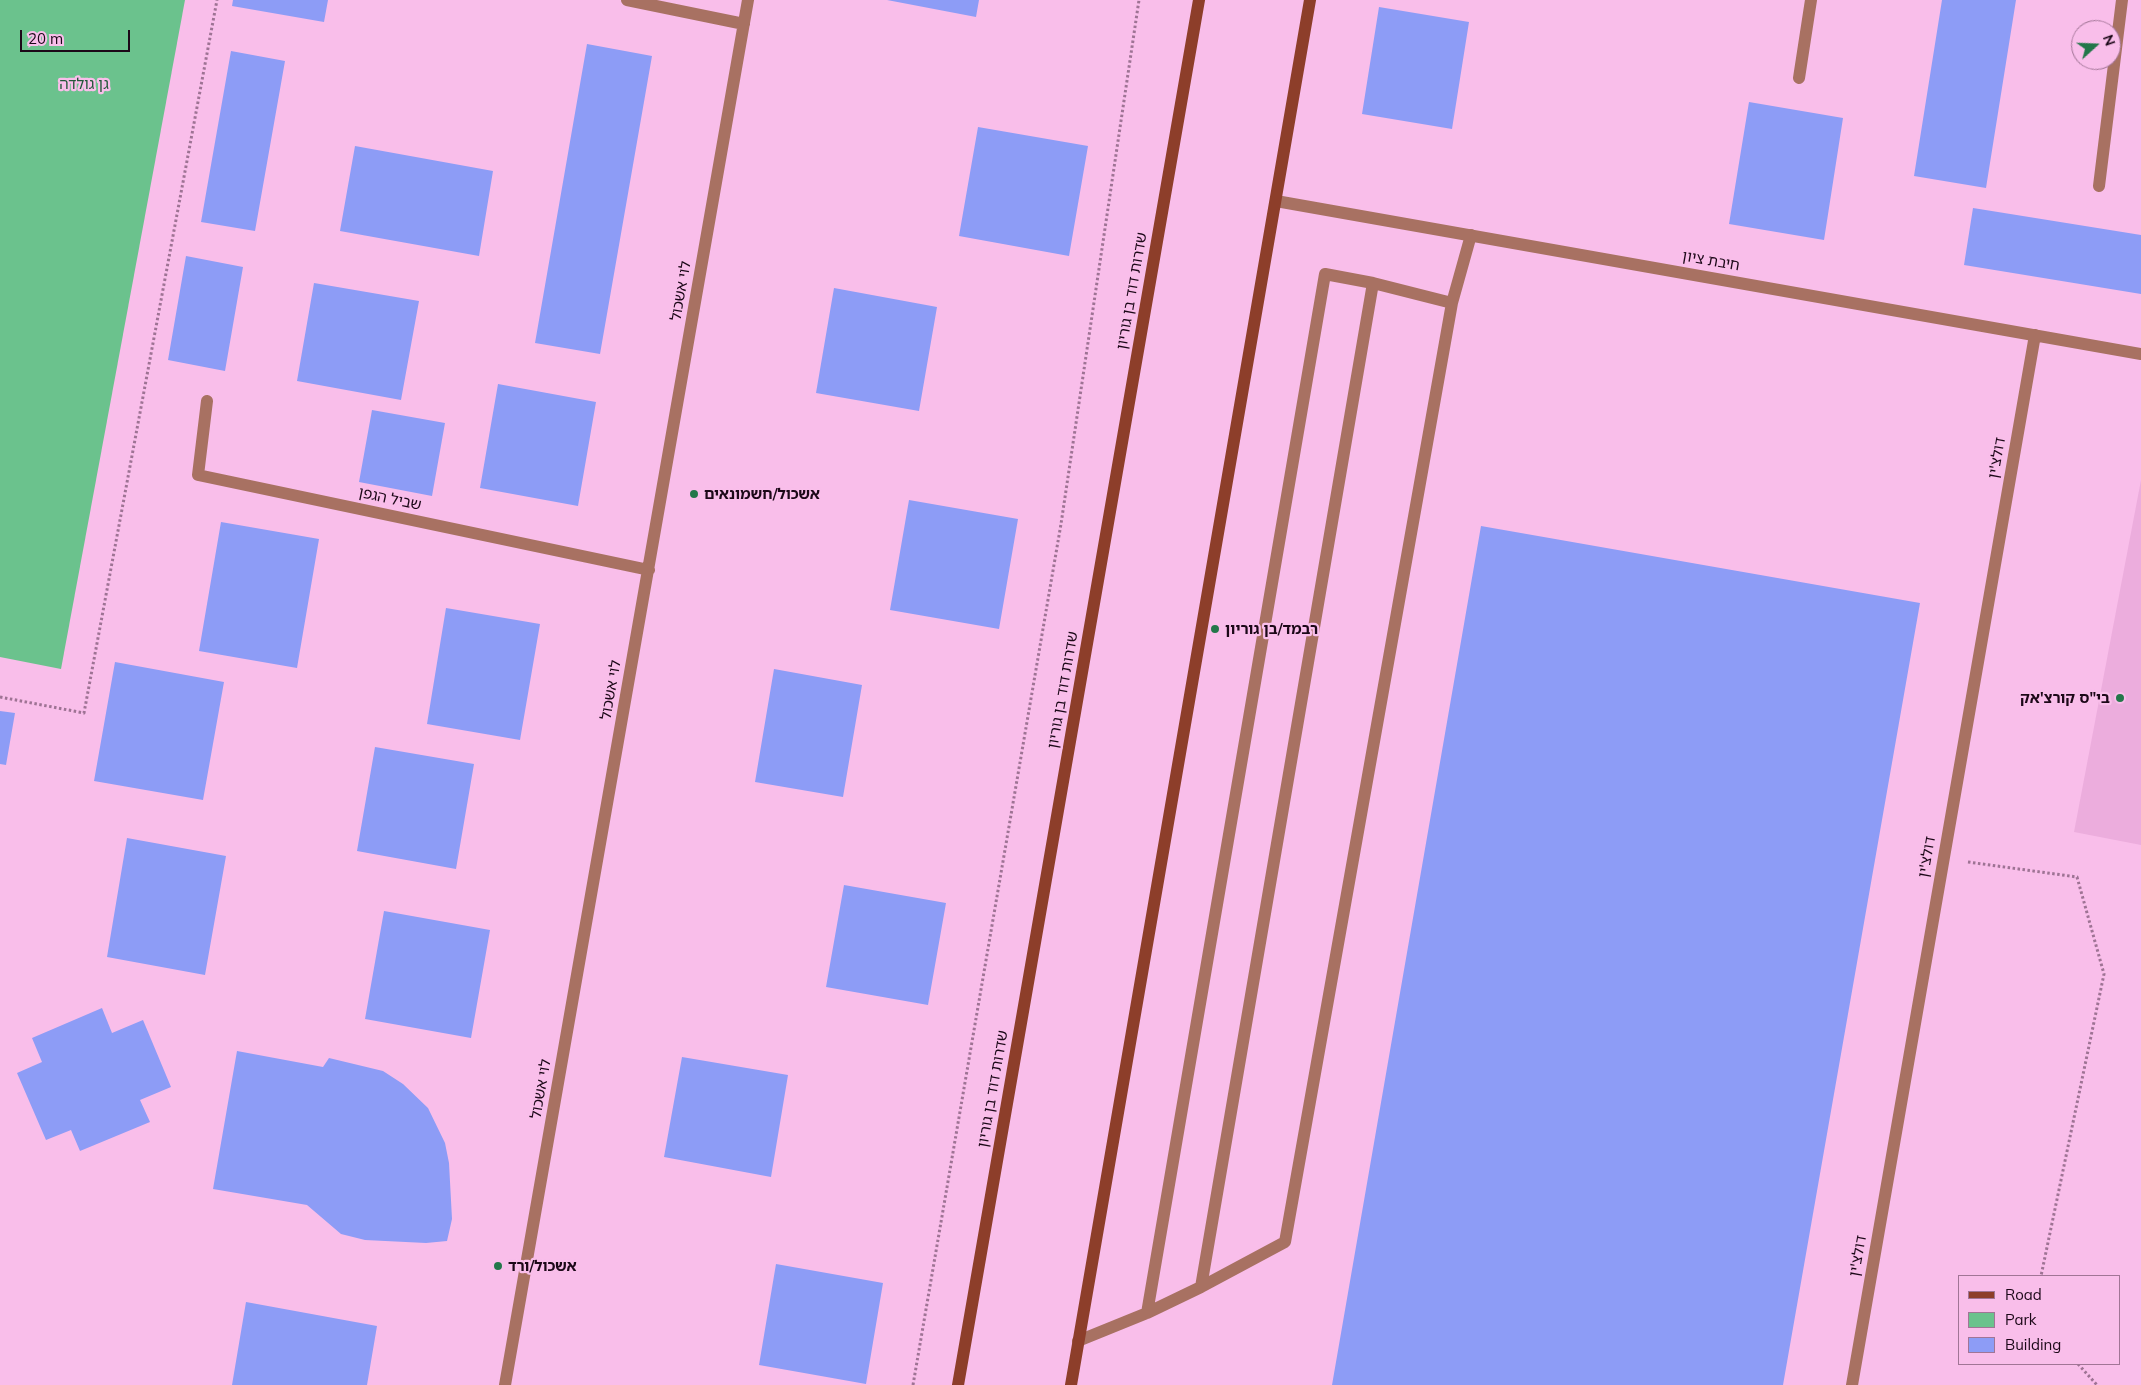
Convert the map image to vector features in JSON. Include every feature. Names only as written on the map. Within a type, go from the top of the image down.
[{"type":"main road","name":"שדרות דוד בן גוריון","points":[[958,1385],[1199,0]]},
{"type":"main road","points":[[1071,1385],[1310,0]]},
{"type":"street","points":[[627,0],[744,24]]},
{"type":"street","name":"לוי אשכול","points":[[505,1385],[748,0]]},
{"type":"street","points":[[1799,78],[1811,0]]},
{"type":"street","points":[[2099,186],[2122,0]]},
{"type":"street","name":"חיבת ציון","points":[[1276,201],[2141,354]]},
{"type":"street","points":[[1078,1341],[1148,1313],[1285,1242],[1452,303],[1471,235]]},
{"type":"street","points":[[1148,1313],[1325,274],[1373,283],[1452,303]]},
{"type":"street","points":[[1201,1287],[1373,283]]},
{"type":"street","name":"דולצ'ין","points":[[1852,1385],[2034,335]]},
{"type":"street","name":"שביל הגפן","points":[[206,401],[198,475],[649,570]]},
{"type":"path","points":[[0,697],[84,713],[217,0]]},
{"type":"path","points":[[913,1385],[1061,524],[1138,0]]},
{"type":"path","points":[[1943,858],[2077,877],[2104,974],[2041,1275]]},
{"type":"path","points":[[2079,1365],[2098,1385]]},
{"type":"shaded area","name":"בי\"ס קורצ'אק","points":[[2141,480],[2141,845],[2074,832]]},
{"type":"green space","name":"גן גולדה","points":[[0,0],[185,0],[61,669],[0,657]]},
{"type":"building","points":[[233,0],[328,0],[324,22],[232,6]]},
{"type":"building","points":[[887,0],[979,0],[976,17]]},
{"type":"building","points":[[1942,0],[2016,0],[1986,188],[1914,176]]},
{"type":"building","points":[[1379,7],[1469,22],[1452,129],[1362,114]]},
{"type":"building","points":[[587,44],[652,56],[600,354],[535,343]]},
{"type":"building","points":[[231,51],[285,61],[255,231],[201,222]]},
{"type":"building","points":[[1749,102],[1843,118],[1824,240],[1729,224]]},
{"type":"building","points":[[978,127],[1088,146],[1069,256],[959,236]]},
{"type":"building","points":[[355,146],[493,171],[479,256],[340,231]]},
{"type":"building","points":[[1973,208],[2141,235],[2141,294],[1964,265]]},
{"type":"building","points":[[186,256],[243,267],[225,371],[168,360]]},
{"type":"building","points":[[314,283],[419,301],[401,400],[297,381]]},
{"type":"building","points":[[834,288],[937,307],[919,411],[816,393]]},
{"type":"building","points":[[498,384],[596,402],[578,506],[480,488]]},
{"type":"building","points":[[372,410],[445,423],[432,496],[359,482]]},
{"type":"building","points":[[909,500],[1018,519],[999,629],[890,610]]},
{"type":"building","points":[[221,522],[319,539],[297,668],[199,651]]},
{"type":"building","points":[[1481,526],[1920,603],[1783,1385],[1332,1385]]},
{"type":"building","points":[[446,608],[540,624],[520,740],[427,724]]},
{"type":"building","points":[[115,662],[224,682],[203,800],[94,781]]},
{"type":"building","points":[[774,669],[862,685],[843,797],[755,782]]},
{"type":"building","points":[[0,711],[15,713],[6,765],[0,764]]},
{"type":"building","points":[[375,747],[474,764],[456,869],[357,851]]},
{"type":"building","points":[[127,838],[226,856],[205,975],[107,957]]},
{"type":"building","points":[[844,885],[946,903],[928,1005],[826,987]]},
{"type":"building","points":[[384,911],[490,930],[471,1038],[365,1019]]},
{"type":"building","points":[[102,1008],[112,1033],[143,1020],[171,1087],[140,1100],[150,1122],[80,1151],[71,1130],[46,1140],[17,1073],[42,1062],[32,1038]]},
{"type":"building","points":[[237,1051],[323,1067],[329,1058],[383,1071],[403,1084],[428,1108],[445,1143],[449,1163],[452,1219],[447,1241],[426,1243],[365,1240],[341,1234],[307,1205],[213,1189]]},
{"type":"building","points":[[682,1057],[788,1075],[771,1177],[664,1157]]},
{"type":"building","points":[[776,1264],[883,1283],[866,1384],[759,1365]]},
{"type":"building","points":[[246,1302],[377,1326],[367,1385],[232,1385]]},
{"type":"place","name":"אשכול/חשמונאים","points":[[694,494]]},
{"type":"place","name":"רבמד/בן גוריון","points":[[1215,629]]},
{"type":"place","name":"בי\"ס קורצ'אק","points":[[2120,698]]},
{"type":"place","name":"אשכול/ורד","points":[[498,1266]]}]
